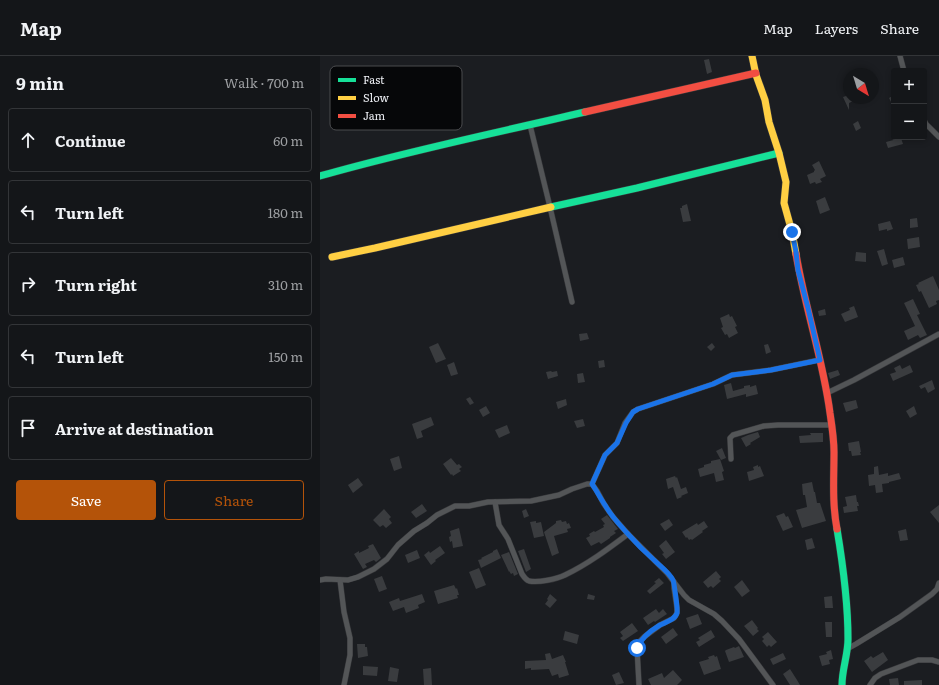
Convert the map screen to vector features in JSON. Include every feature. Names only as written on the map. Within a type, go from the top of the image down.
[{"type":"street","points":[[752,56],[786,182],[784,203],[792,232],[801,282],[827,393],[834,451],[834,515],[843,563],[847,605],[848,641],[842,675],[842,685]]},
{"type":"street","points":[[900,56],[903,68]]},
{"type":"street","points":[[320,176],[407,153],[756,73]]},
{"type":"street","points":[[530,125],[572,302]]},
{"type":"street","points":[[927,125],[939,137]]},
{"type":"street","points":[[332,257],[637,188],[779,153]]},
{"type":"street","points":[[827,393],[939,334]]},
{"type":"street","points":[[592,484],[605,455],[617,443],[626,423],[633,412],[638,409],[713,384],[732,375],[771,370],[820,360]]},
{"type":"street","points":[[731,459],[730,438],[732,435],[764,426],[831,425]]},
{"type":"street","points":[[320,580],[348,580],[374,569],[387,559],[398,545],[414,531],[436,515],[455,506],[469,506],[488,502],[531,501],[559,495],[587,484],[592,484]]},
{"type":"street","points":[[592,484],[598,491],[604,504],[613,517],[628,534],[668,573],[689,600],[714,614],[722,621],[738,639],[773,685]]},
{"type":"street","points":[[495,502],[499,524],[508,539],[522,574],[525,579],[529,580],[539,581],[564,576],[602,553],[628,534]]},
{"type":"street","points":[[340,580],[344,612],[350,638],[350,655],[344,685]]},
{"type":"street","points":[[639,685],[637,648],[639,642],[660,625],[674,618],[677,613],[678,608],[674,581]]},
{"type":"street","points":[[847,649],[900,617],[932,594],[937,589],[939,583]]},
{"type":"street","points":[[870,685],[875,678],[881,674],[918,660],[932,660],[939,662]]},
{"type":"building","points":[[709,59],[712,72],[707,74],[704,60]]},
{"type":"building","points":[[858,121],[861,128],[856,131],[853,124]]},
{"type":"building","points":[[902,140],[903,144],[888,148],[886,142]]},
{"type":"building","points":[[819,161],[826,176],[820,179],[822,182],[810,184],[807,175],[814,172],[815,170],[812,165]]},
{"type":"building","points":[[825,197],[830,210],[820,214],[816,201]]},
{"type":"building","points":[[687,204],[691,221],[683,222],[680,208]]},
{"type":"building","points":[[917,218],[918,227],[910,228],[910,219]]},
{"type":"building","points":[[890,221],[893,229],[879,231],[878,224]]},
{"type":"building","points":[[919,237],[920,247],[908,249],[907,239]]},
{"type":"building","points":[[884,249],[888,264],[882,266],[877,251]]},
{"type":"building","points":[[856,252],[866,253],[866,262],[855,261]]},
{"type":"building","points":[[903,257],[905,265],[894,268],[892,260]]},
{"type":"building","points":[[933,276],[939,290],[939,300],[936,301],[937,304],[929,308],[921,291],[919,292],[916,285]]},
{"type":"building","points":[[913,299],[920,314],[917,315],[927,335],[920,338],[918,335],[908,340],[904,331],[915,326],[904,303]]},
{"type":"building","points":[[854,306],[858,317],[845,322],[841,314],[850,310],[849,308]]},
{"type":"building","points":[[825,309],[826,315],[819,316],[818,311]]},
{"type":"building","points":[[729,314],[730,317],[732,316],[737,326],[735,327],[738,333],[729,338],[727,334],[725,335],[721,328],[723,327],[720,318]]},
{"type":"building","points":[[587,333],[589,339],[580,341],[579,334]]},
{"type":"building","points":[[438,343],[446,359],[436,363],[429,347]]},
{"type":"building","points":[[712,343],[715,347],[711,351],[707,347]]},
{"type":"building","points":[[768,344],[771,352],[766,354],[764,345]]},
{"type":"building","points":[[604,360],[605,367],[599,368],[598,361]]},
{"type":"building","points":[[454,362],[458,374],[451,376],[447,365]]},
{"type":"building","points":[[900,365],[902,369],[910,365],[913,372],[893,381],[890,374],[896,372],[894,368]]},
{"type":"building","points":[[838,370],[840,375],[830,379],[828,373]]},
{"type":"building","points":[[557,371],[558,376],[548,379],[546,372]]},
{"type":"building","points":[[583,373],[585,382],[578,383],[577,374]]},
{"type":"building","points":[[932,380],[935,389],[928,393],[925,387],[921,389],[919,386]]},
{"type":"building","points":[[731,383],[733,391],[744,388],[744,386],[750,385],[750,387],[756,385],[758,394],[746,397],[746,394],[727,399],[724,385]]},
{"type":"building","points":[[470,397],[474,403],[470,405],[466,399]]},
{"type":"building","points":[[566,399],[567,405],[558,409],[556,402]]},
{"type":"building","points":[[856,400],[858,408],[846,412],[843,403]]},
{"type":"building","points":[[486,406],[490,413],[483,417],[479,410]]},
{"type":"building","points":[[914,406],[917,414],[910,418],[906,411]]},
{"type":"building","points":[[431,417],[434,425],[421,431],[423,437],[417,439],[412,424]]},
{"type":"building","points":[[583,419],[585,426],[577,428],[574,421]]},
{"type":"building","points":[[507,425],[510,433],[499,438],[495,430]]},
{"type":"building","points":[[758,432],[760,437],[746,447],[741,438]]},
{"type":"building","points":[[810,433],[823,433],[823,442],[800,443],[799,436],[811,435]]},
{"type":"building","points":[[859,441],[861,455],[852,456],[851,451],[849,451],[848,443]]},
{"type":"building","points":[[722,448],[726,458],[721,460],[716,451]]},
{"type":"building","points":[[399,456],[402,468],[394,471],[390,459]]},
{"type":"building","points":[[451,458],[457,465],[459,464],[462,467],[459,469],[461,471],[453,476],[443,464]]},
{"type":"building","points":[[720,459],[724,471],[722,472],[724,480],[716,482],[714,473],[700,477],[698,469],[711,463],[711,461]]},
{"type":"building","points":[[758,465],[758,467],[760,466],[764,476],[749,481],[747,472],[754,470],[753,467]]},
{"type":"building","points":[[878,466],[879,475],[888,473],[888,476],[899,473],[901,479],[882,484],[883,492],[876,493],[875,485],[869,486],[868,475],[874,474],[874,467]]},
{"type":"building","points":[[675,476],[676,478],[677,477],[681,489],[686,487],[688,493],[677,499],[673,487],[668,489],[666,479]]},
{"type":"building","points":[[358,478],[363,485],[353,493],[348,485]]},
{"type":"building","points":[[812,482],[817,503],[820,503],[826,521],[802,528],[796,510],[807,507],[805,495],[803,495],[802,484]]},
{"type":"building","points":[[856,495],[859,506],[857,506],[858,511],[844,513],[843,507],[847,506],[845,497]]},
{"type":"building","points":[[422,504],[427,511],[416,518],[411,512]]},
{"type":"building","points":[[939,505],[939,523],[930,512]]},
{"type":"building","points":[[384,509],[391,517],[389,519],[392,523],[386,528],[383,525],[380,527],[373,520]]},
{"type":"building","points":[[526,509],[529,516],[524,518],[522,511]]},
{"type":"building","points":[[784,513],[786,517],[788,516],[793,527],[783,531],[776,516]]},
{"type":"building","points":[[607,515],[618,529],[614,531],[616,533],[601,544],[599,542],[591,546],[586,538],[590,536],[589,534],[604,527],[603,525],[605,524],[601,519]]},
{"type":"building","points":[[669,519],[673,525],[665,531],[660,524]]},
{"type":"building","points":[[561,520],[562,522],[566,521],[567,524],[569,523],[571,528],[567,529],[568,532],[554,536],[559,553],[552,556],[544,532],[556,523],[556,521]]},
{"type":"building","points":[[536,521],[536,523],[541,522],[544,536],[534,538],[530,522]]},
{"type":"building","points":[[704,521],[708,527],[702,531],[703,532],[692,540],[689,540],[687,537],[686,538],[682,532],[697,523],[698,525]]},
{"type":"building","points":[[459,528],[463,546],[453,548],[452,541],[450,542],[449,537],[451,536],[450,531]]},
{"type":"building","points":[[906,529],[908,540],[900,541],[898,531]]},
{"type":"building","points":[[812,538],[815,548],[807,550],[805,540]]},
{"type":"building","points":[[666,540],[675,552],[666,559],[659,546]]},
{"type":"building","points":[[373,544],[381,558],[376,562],[374,560],[365,564],[367,567],[363,569],[354,554],[369,548],[368,546]]},
{"type":"building","points":[[440,546],[445,553],[431,565],[424,555]]},
{"type":"building","points":[[497,549],[501,558],[481,568],[478,560]]},
{"type":"building","points":[[524,549],[531,569],[526,572],[518,551]]},
{"type":"building","points":[[417,550],[420,558],[408,563],[405,555]]},
{"type":"building","points":[[509,552],[518,574],[514,576],[513,573],[511,574],[509,572],[501,555]]},
{"type":"building","points":[[479,568],[486,585],[476,589],[469,572]]},
{"type":"building","points":[[716,571],[721,577],[719,579],[721,581],[713,588],[711,586],[708,588],[703,582]]},
{"type":"building","points":[[382,576],[387,589],[379,592],[374,579]]},
{"type":"building","points":[[659,578],[664,583],[650,594],[647,591]]},
{"type":"building","points":[[742,580],[750,591],[742,597],[734,587]]},
{"type":"building","points":[[454,585],[456,589],[457,588],[459,595],[457,595],[458,598],[438,604],[434,591]]},
{"type":"building","points":[[422,594],[425,602],[418,605],[419,608],[406,613],[404,607],[393,611],[389,602],[399,598],[400,601]]},
{"type":"building","points":[[550,594],[557,600],[550,608],[545,604]]},
{"type":"building","points":[[588,594],[595,596],[594,600],[587,599]]},
{"type":"building","points":[[832,596],[833,608],[825,608],[824,597]]},
{"type":"building","points":[[656,609],[659,613],[663,609],[667,614],[648,625],[643,618]]},
{"type":"building","points":[[698,614],[702,624],[690,629],[686,618]]},
{"type":"building","points":[[752,620],[759,631],[753,636],[744,626]]},
{"type":"building","points":[[825,622],[832,622],[832,637],[826,637]]},
{"type":"building","points":[[632,623],[638,631],[623,641],[620,638],[623,636],[620,632]]},
{"type":"building","points":[[673,628],[678,635],[666,644],[661,637]]},
{"type":"building","points":[[711,630],[715,637],[699,647],[696,642],[700,640],[698,638]]},
{"type":"building","points":[[565,631],[579,635],[577,644],[563,640]]},
{"type":"building","points":[[768,632],[777,642],[771,647],[769,645],[767,647],[762,641],[764,639],[762,637]]},
{"type":"building","points":[[357,644],[365,644],[365,647],[367,647],[368,656],[358,658]]},
{"type":"building","points":[[739,646],[744,657],[729,662],[725,651]]},
{"type":"building","points":[[831,650],[833,659],[829,660],[830,664],[822,666],[819,656],[827,654],[826,652]]},
{"type":"building","points":[[883,652],[888,660],[872,672],[864,661],[871,656],[873,658]]},
{"type":"building","points":[[550,653],[552,659],[563,655],[569,675],[559,678],[558,674],[552,676],[549,669],[525,669],[525,661],[546,660],[545,654]]},
{"type":"building","points":[[783,653],[786,659],[773,665],[770,659]]},
{"type":"building","points":[[714,655],[715,657],[717,656],[721,669],[704,675],[699,662],[709,659],[708,657]]},
{"type":"building","points":[[363,666],[378,667],[377,676],[363,675]]},
{"type":"building","points":[[390,667],[399,669],[397,682],[388,681]]},
{"type":"building","points":[[431,668],[432,685],[424,685],[423,669]]},
{"type":"building","points":[[790,669],[800,685],[790,685],[783,674]]},
{"type":"building","points":[[673,670],[682,680],[677,685],[651,685],[648,679],[662,673],[664,678]]},
{"type":"building","points":[[619,672],[624,683],[616,685],[612,675]]},
{"type":"building","points":[[898,678],[899,685],[890,685],[889,679]]},
{"type":"building","points":[[922,680],[922,685],[904,685],[904,681]]},
{"type":"traffic: fast","points":[[320,176],[419,150],[585,112]]},
{"type":"traffic: fast","points":[[551,207],[637,188],[779,153]]},
{"type":"traffic: fast","points":[[837,529],[845,584],[848,625],[848,645],[842,685]]},
{"type":"traffic: slow","points":[[752,56],[786,182],[784,203],[796,254]]},
{"type":"traffic: slow","points":[[332,257],[551,207]]},
{"type":"traffic: jam","points":[[585,112],[756,73]]},
{"type":"traffic: jam","points":[[796,254],[823,373],[831,418],[834,442],[834,500],[837,529]]},
{"type":"route","points":[[637,648],[639,642],[644,637],[660,625],[674,618],[677,613],[678,608],[674,581],[613,517],[604,504],[598,491],[592,484],[605,455],[617,443],[626,423],[633,412],[638,409],[713,384],[732,375],[771,370],[820,360],[798,270],[792,232]]}]
